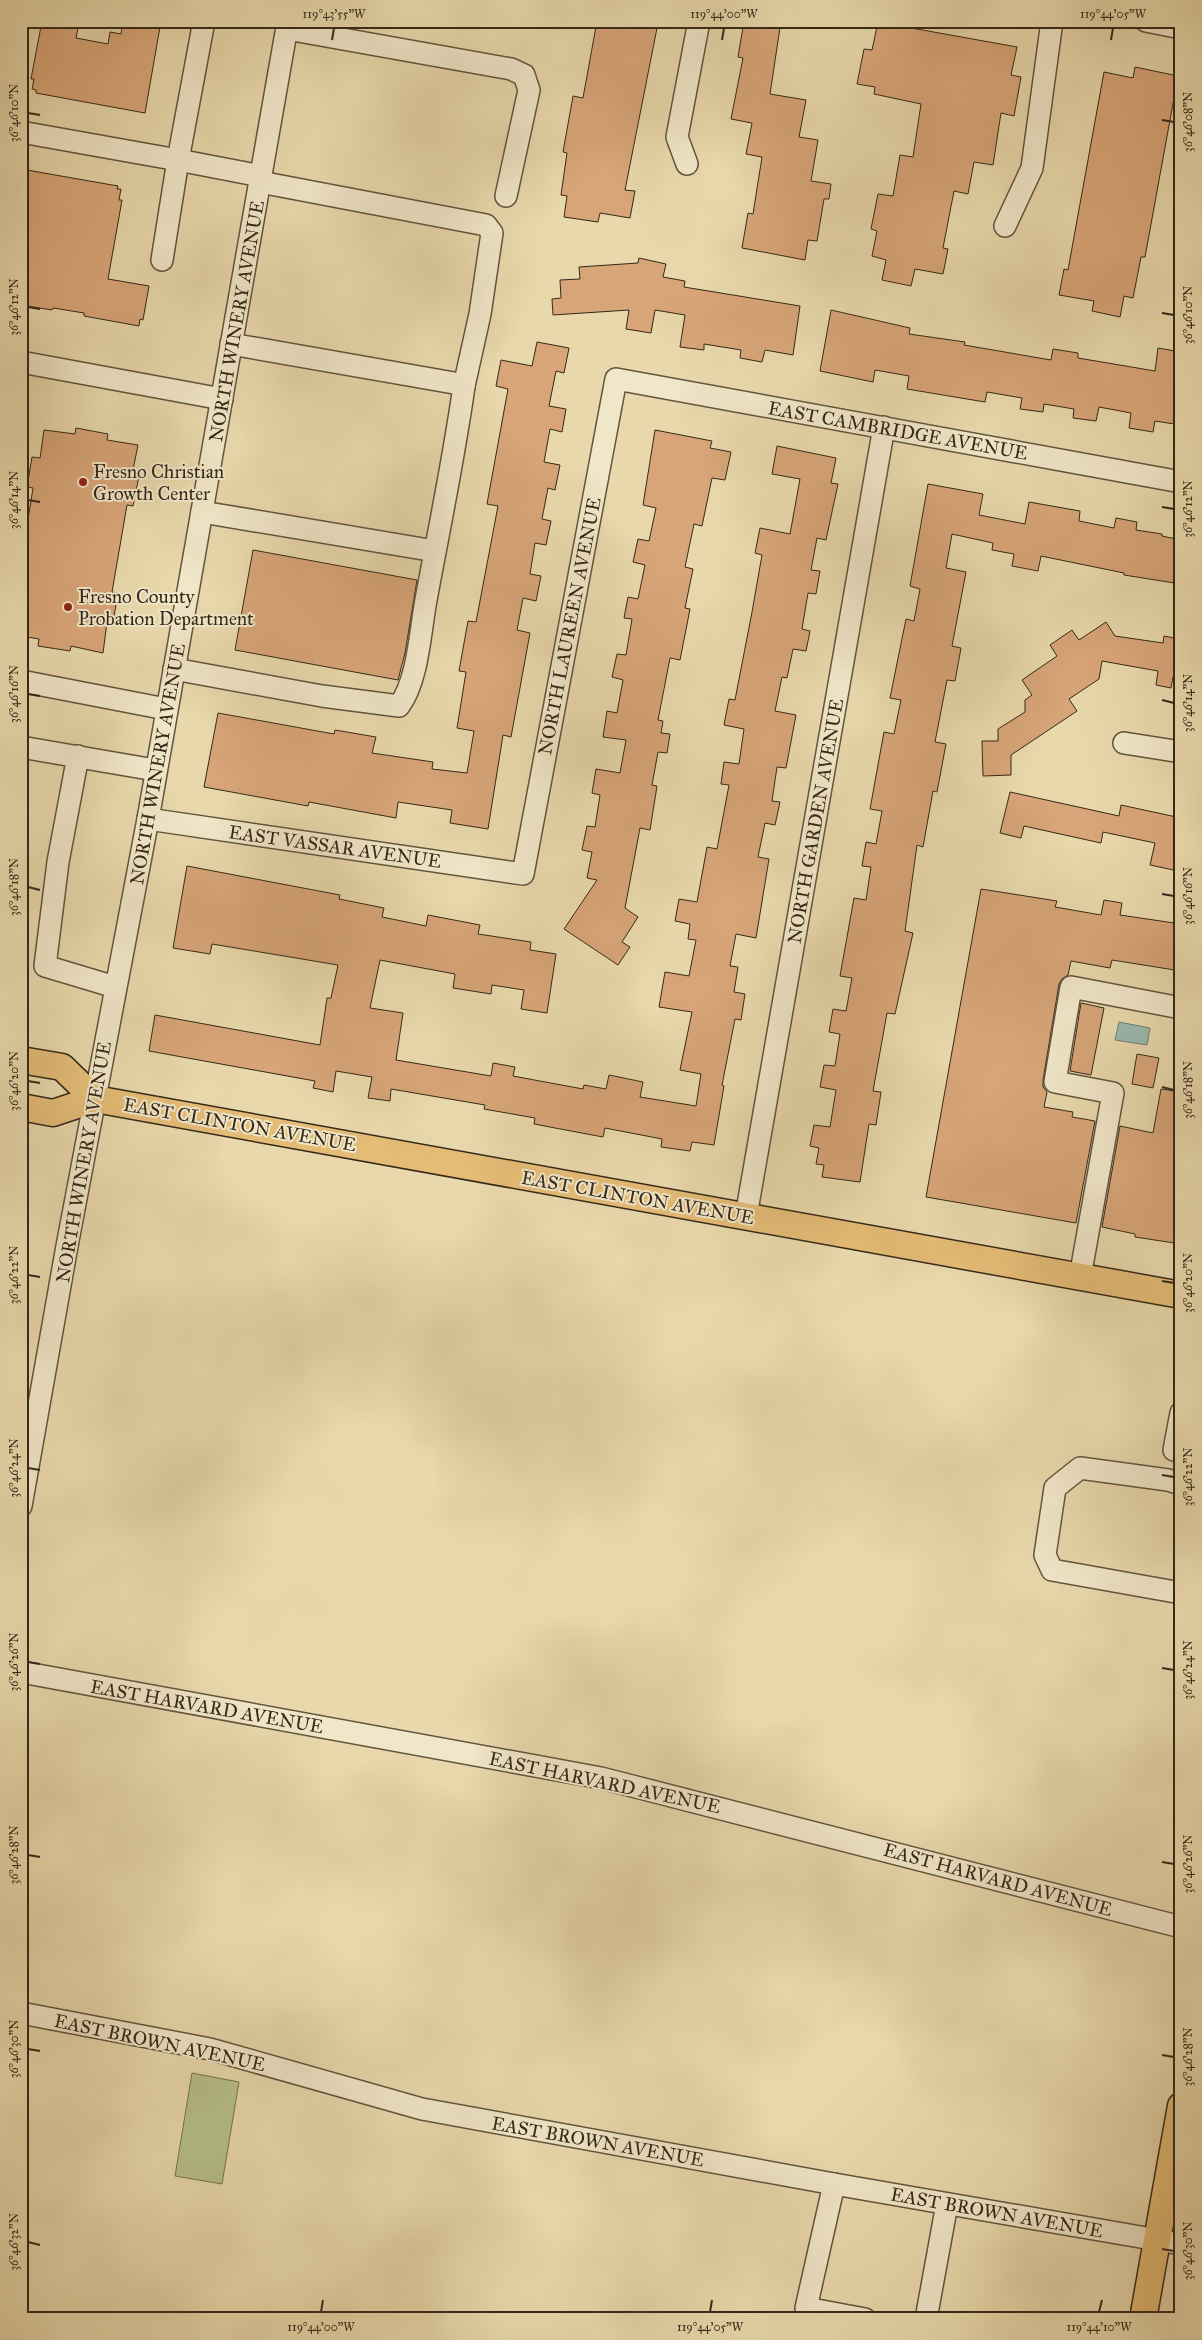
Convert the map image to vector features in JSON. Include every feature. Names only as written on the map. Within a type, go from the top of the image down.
[{"type":"main road","points":[[21,1060],[62,1067],[95,1099],[53,1112],[21,1107]]},
{"type":"main road","name":"EAST CLINTON AVENUE","points":[[95,1099],[1181,1295]]},
{"type":"main road","points":[[1143,2319],[1169,2242],[1181,2106]]},
{"type":"street","points":[[162,260],[178,160],[204,21]]},
{"type":"street","points":[[687,164],[677,137],[699,21]]},
{"type":"street","points":[[1005,226],[1032,168],[1052,21]]},
{"type":"street","points":[[1146,21],[1181,28]]},
{"type":"street","points":[[288,25],[511,69],[524,75],[529,90],[506,196]]},
{"type":"street","name":"NORTH WINERY AVENUE","points":[[21,1506],[115,987],[148,819],[155,770],[288,25]]},
{"type":"street","points":[[21,132],[178,160],[261,179],[486,224],[492,232],[488,264],[408,695],[399,706],[322,696],[174,669]]},
{"type":"street","points":[[231,344],[454,382],[464,386]]},
{"type":"street","points":[[21,362],[222,399]]},
{"type":"street","name":"EAST CAMBRIDGE AVENUE","points":[[616,380],[1181,482]]},
{"type":"street","name":"NORTH LAUREEN AVENUE","points":[[523,874],[616,380]]},
{"type":"street","name":"NORTH GARDEN AVENUE","points":[[746,1216],[884,427]]},
{"type":"street","points":[[202,512],[435,551]]},
{"type":"street","points":[[21,681],[166,708]]},
{"type":"street","points":[[1124,743],[1181,752]]},
{"type":"street","points":[[21,747],[155,770]]},
{"type":"street","points":[[78,756],[58,862],[45,966],[115,987]]},
{"type":"street","name":"EAST VASSAR AVENUE","points":[[148,819],[523,874]]},
{"type":"street","points":[[1080,1277],[1114,1093],[1055,1082],[1071,988],[1181,1008]]},
{"type":"street","points":[[1181,1413],[1174,1450],[1181,1451]]},
{"type":"street","points":[[1181,1484],[1168,1480],[1080,1468],[1055,1488],[1044,1555],[1052,1570],[1181,1593]]},
{"type":"street","name":"EAST HARVARD AVENUE","points":[[21,1672],[601,1778],[1181,1927]]},
{"type":"street","name":"EAST BROWN AVENUE","points":[[21,2013],[210,2049],[422,2109],[834,2184],[1169,2242]]},
{"type":"street","points":[[834,2184],[806,2308],[865,2319]]},
{"type":"street","points":[[926,2319],[947,2204]]},
{"type":"green space","points":[[192,2073],[239,2082],[222,2184],[175,2176]]},
{"type":"water","points":[[1119,1022],[1150,1028],[1147,1045],[1115,1040]]},
{"type":"building","points":[[42,21],[75,24],[74,27],[78,28],[76,38],[108,44],[110,32],[121,34],[123,21],[161,21],[145,113],[36,93],[36,90],[32,89],[34,79],[31,79]]},
{"type":"building","points":[[597,21],[619,21],[657,28],[625,190],[635,191],[630,218],[600,213],[598,222],[564,217],[567,196],[561,195],[567,153],[563,152],[573,96],[583,98]]},
{"type":"building","points":[[753,21],[781,21],[770,94],[806,100],[799,137],[818,140],[811,181],[831,184],[829,199],[824,199],[817,241],[808,240],[805,260],[742,248],[748,213],[753,214],[762,157],[746,154],[752,123],[731,119],[743,58],[738,57],[743,27],[752,28]]},
{"type":"building","points":[[878,22],[1017,47],[1011,75],[1021,77],[1014,116],[1001,113],[993,165],[974,162],[968,194],[954,191],[943,248],[948,249],[943,274],[915,269],[911,286],[882,280],[886,260],[872,256],[877,231],[871,229],[878,194],[893,196],[900,155],[913,157],[921,104],[874,94],[875,87],[857,84],[864,49],[872,50]]},
{"type":"building","points":[[1135,67],[1178,76],[1145,257],[1141,257],[1133,298],[1124,296],[1120,317],[1092,311],[1094,301],[1059,295],[1064,269],[1068,270],[1104,72],[1133,78]]},
{"type":"building","points":[[21,169],[118,186],[117,189],[121,189],[119,200],[122,200],[108,279],[149,286],[143,320],[140,319],[139,326],[84,316],[84,313],[21,305]]},
{"type":"building","points":[[639,258],[666,264],[663,277],[685,281],[684,287],[800,306],[793,355],[765,350],[762,362],[740,358],[741,350],[704,344],[704,350],[680,347],[685,315],[655,310],[651,333],[626,329],[629,310],[553,315],[552,299],[561,298],[560,280],[580,279],[579,267],[638,263]]},
{"type":"building","points":[[831,310],[910,328],[909,334],[965,342],[964,345],[1051,360],[1053,349],[1078,353],[1078,358],[1155,371],[1158,348],[1181,352],[1181,425],[1155,421],[1153,432],[1129,428],[1131,413],[1099,407],[1096,421],[1073,418],[1074,409],[1044,404],[1043,412],[1020,409],[1022,398],[987,392],[985,402],[907,389],[909,376],[875,370],[873,382],[820,371]]},
{"type":"building","points":[[537,342],[569,348],[564,373],[556,371],[549,406],[566,409],[562,432],[550,429],[544,462],[560,465],[555,490],[548,488],[542,519],[551,521],[546,545],[535,543],[530,574],[541,576],[536,601],[523,598],[517,630],[530,633],[511,737],[503,735],[488,829],[450,823],[452,810],[398,802],[396,818],[309,802],[308,806],[204,787],[218,713],[334,734],[335,730],[376,737],[372,753],[433,762],[432,769],[467,773],[474,731],[457,728],[466,672],[459,671],[468,621],[476,622],[498,506],[487,504],[508,389],[496,386],[501,360],[532,366]]},
{"type":"building","points":[[76,428],[108,434],[107,440],[138,445],[132,475],[139,476],[133,506],[127,505],[112,592],[118,593],[113,622],[107,622],[103,653],[71,646],[70,651],[38,646],[39,639],[21,636],[21,563],[33,488],[27,487],[32,457],[40,458],[44,430],[75,434]]},
{"type":"building","points":[[655,430],[712,441],[710,448],[731,452],[725,480],[712,478],[702,526],[694,524],[685,567],[693,569],[685,608],[690,609],[680,660],[670,658],[658,720],[663,721],[661,733],[670,734],[667,753],[658,752],[652,785],[657,786],[650,830],[640,828],[625,908],[638,917],[622,942],[630,947],[618,965],[564,929],[597,880],[587,878],[592,852],[582,850],[587,826],[595,827],[600,795],[592,793],[596,769],[620,773],[626,740],[603,737],[607,711],[617,713],[623,680],[612,677],[617,654],[626,655],[632,619],[624,618],[628,597],[638,599],[645,565],[633,562],[638,539],[649,541],[656,508],[643,505]]},
{"type":"building","points":[[777,446],[836,458],[831,483],[838,484],[826,540],[817,538],[811,570],[820,571],[816,594],[808,593],[802,629],[810,631],[806,651],[793,649],[787,678],[782,677],[775,711],[796,715],[786,768],[777,767],[772,801],[780,802],[775,825],[765,823],[758,857],[769,859],[756,938],[736,934],[730,966],[738,967],[734,992],[745,994],[741,1020],[735,1019],[722,1085],[724,1086],[714,1145],[692,1142],[690,1151],[661,1147],[662,1139],[605,1128],[603,1137],[534,1124],[535,1118],[484,1109],[485,1105],[391,1089],[390,1101],[368,1098],[372,1077],[336,1071],[333,1092],[313,1088],[315,1081],[149,1051],[155,1015],[320,1045],[327,998],[331,998],[338,965],[212,944],[210,954],[173,948],[187,866],[340,895],[339,899],[384,908],[382,917],[426,926],[428,915],[480,925],[478,934],[531,942],[530,950],[556,954],[547,1013],[521,1009],[524,990],[492,985],[491,994],[453,988],[455,974],[380,960],[370,1008],[403,1013],[396,1060],[491,1076],[493,1063],[515,1067],[513,1076],[583,1089],[584,1085],[606,1089],[609,1075],[643,1082],[640,1097],[696,1106],[701,1074],[680,1070],[692,1012],[659,1007],[665,972],[689,976],[696,940],[688,939],[690,924],[675,921],[679,899],[697,902],[707,847],[717,849],[729,785],[721,784],[724,762],[739,764],[744,729],[724,725],[729,699],[735,700],[752,612],[762,555],[755,553],[760,528],[790,534],[800,479],[772,474]]},
{"type":"building","points":[[928,484],[983,494],[979,515],[1025,524],[1029,502],[1080,511],[1079,521],[1114,528],[1116,518],[1137,522],[1136,530],[1162,534],[1162,536],[1181,540],[1181,584],[1124,575],[1124,573],[1041,556],[1038,571],[1012,566],[1014,554],[992,550],[993,543],[952,534],[946,568],[966,572],[952,646],[961,648],[955,681],[947,680],[935,742],[946,744],[937,792],[933,791],[923,847],[917,845],[905,931],[913,933],[895,1014],[887,1013],[873,1091],[881,1092],[876,1125],[869,1124],[860,1182],[822,1177],[824,1165],[816,1164],[819,1148],[810,1146],[814,1125],[830,1127],[836,1090],[820,1087],[824,1065],[835,1066],[840,1034],[829,1032],[833,1009],[846,1011],[852,978],[840,976],[854,898],[866,900],[871,867],[862,866],[866,842],[876,844],[882,811],[870,809],[884,732],[894,734],[901,700],[890,698],[906,619],[914,621],[920,589],[910,586]]},
{"type":"building","points":[[253,550],[417,580],[405,653],[398,680],[235,650]]},
{"type":"building","points":[[1106,622],[1115,636],[1163,643],[1164,636],[1179,639],[1177,646],[1181,646],[1181,678],[1173,677],[1171,688],[1156,685],[1158,671],[1102,661],[1099,679],[1069,699],[1077,711],[1011,755],[1011,775],[983,776],[982,741],[998,741],[998,729],[1025,712],[1025,700],[1032,695],[1022,680],[1057,656],[1050,645],[1072,630],[1079,640]]},
{"type":"building","points":[[1010,792],[1119,816],[1121,805],[1181,818],[1181,858],[1178,871],[1150,865],[1155,843],[1103,832],[1101,843],[1024,826],[1021,838],[1000,833]]},
{"type":"building","points":[[981,889],[1057,901],[1055,907],[1101,915],[1104,900],[1122,903],[1120,915],[1181,924],[1181,971],[1112,960],[1110,968],[1071,961],[1068,975],[1059,984],[1043,1080],[1043,1087],[1047,1092],[1044,1107],[1073,1112],[1072,1117],[1095,1121],[1076,1223],[926,1197]]},
{"type":"building","points":[[1081,1003],[1104,1008],[1091,1075],[1070,1071]]},
{"type":"building","points":[[1137,1054],[1159,1058],[1153,1088],[1132,1084]]},
{"type":"building","points":[[1161,1089],[1181,1092],[1181,1244],[1135,1237],[1135,1234],[1102,1227],[1120,1126],[1153,1133]]},
{"type":"place","name":"Fresno Christian Growth Center","points":[[83,482]]},
{"type":"place","name":"Fresno County Probation Department","points":[[68,607]]}]
